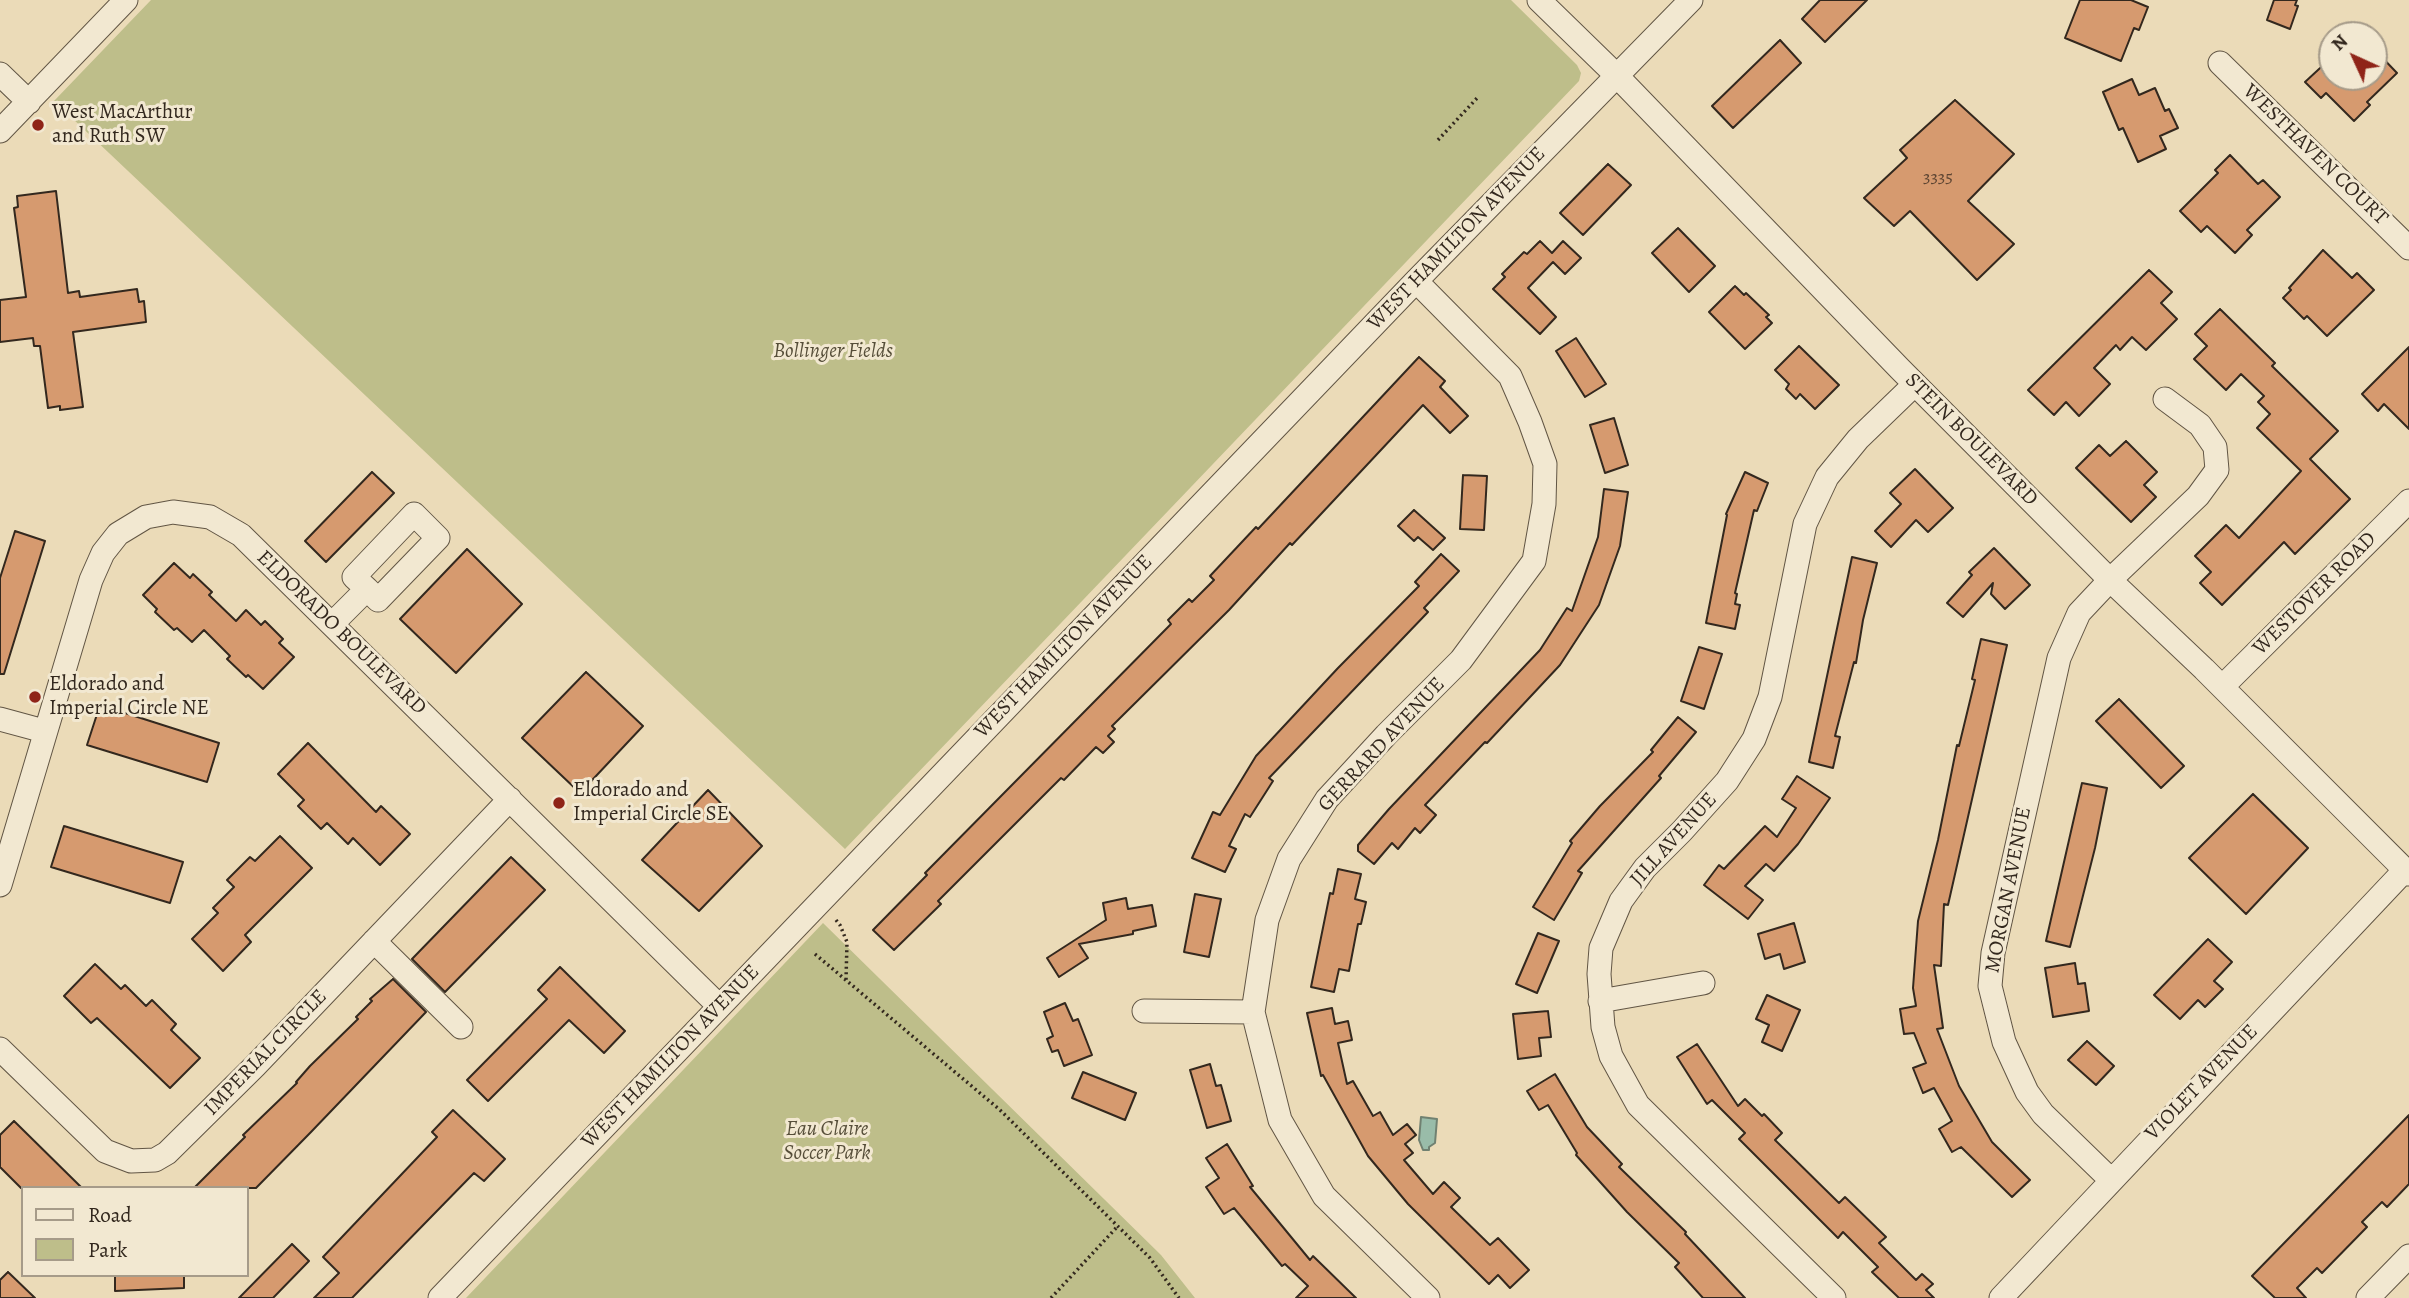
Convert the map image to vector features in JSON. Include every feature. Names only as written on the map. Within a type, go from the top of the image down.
[{"type":"street","points":[[0,131],[126,0]]},
{"type":"street","name":"STEIN BOULEVARD","points":[[1539,0],[1616,75],[1915,384],[2110,580],[2222,687],[2407,872]]},
{"type":"street","name":"WEST HAMILTON AVENUE","points":[[440,1298],[1416,281],[1691,0]]},
{"type":"street","name":"WESTHAVEN COURT","points":[[2220,63],[2409,248]]},
{"type":"street","points":[[0,74],[29,102]]},
{"type":"street","name":"GERRARD AVENUE","points":[[1416,281],[1510,376],[1530,422],[1545,464],[1544,504],[1534,561],[1461,660],[1327,799],[1289,859],[1267,920],[1253,1012],[1280,1120],[1324,1196],[1428,1298]]},
{"type":"street","name":"JILL AVENUE","points":[[1834,1298],[1638,1105],[1611,1056],[1603,1027],[1600,1000],[1601,948],[1621,901],[1645,868],[1727,781],[1754,739],[1770,697],[1805,524],[1827,477],[1858,439],[1915,384]]},
{"type":"street","name":"MORGAN AVENUE","points":[[2111,1180],[2043,1115],[2027,1092],[2004,1042],[1990,986],[1993,953],[2059,658],[2079,613],[2198,496],[2217,470],[2215,447],[2200,425],[2165,399]]},
{"type":"street","name":"WESTOVER ROAD","points":[[2222,687],[2409,501]]},
{"type":"street","name":"ELDORADO BOULEVARD","points":[[44,731],[91,580],[103,553],[118,534],[146,517],[173,512],[210,517],[242,535],[719,1006]]},
{"type":"street","points":[[332,624],[367,589]]},
{"type":"street","points":[[0,719],[44,731],[0,885]]},
{"type":"street","name":"IMPERIAL CIRCLE","points":[[0,1049],[105,1151],[131,1161],[155,1160],[167,1153],[255,1066],[510,799]]},
{"type":"street","name":"VIOLET AVENUE","points":[[2001,1298],[2407,872]]},
{"type":"street","points":[[374,941],[461,1027]]},
{"type":"street","points":[[1600,1000],[1703,983]]},
{"type":"street","points":[[1144,1010],[1253,1012]]},
{"type":"street","points":[[2368,1298],[2409,1256]]},
{"type":"path","points":[[1438,140],[1479,96]]},
{"type":"path","points":[[836,920],[848,942],[846,980]]},
{"type":"path","points":[[815,954],[1000,1110],[1150,1258],[1180,1298]]},
{"type":"path","points":[[1051,1298],[1117,1227]]},
{"type":"green space","name":"Bollinger Fields","points":[[151,0],[1511,0],[1577,65],[1581,73],[1579,81],[845,849],[54,101]]},
{"type":"green space","name":"Eau Claire Soccer Park","points":[[823,923],[1161,1255],[1195,1298],[466,1298]]},
{"type":"shaded area","points":[[1421,1117],[1437,1119],[1435,1143],[1429,1150],[1423,1150],[1419,1140]]},
{"type":"building","points":[[1820,0],[1867,0],[1825,42],[1802,19]]},
{"type":"building","points":[[2080,0],[2131,0],[2148,7],[2139,30],[2134,28],[2121,61],[2065,38]]},
{"type":"building","points":[[2274,0],[2297,0],[2295,5],[2298,6],[2290,29],[2267,20]]},
{"type":"building","points":[[1780,40],[1801,63],[1733,128],[1712,106]]},
{"type":"building","points":[[2388,64],[2397,73],[2388,82]]},
{"type":"building","points":[[2318,70],[2318,91],[2378,91],[2367,102],[2370,105],[2354,121],[2326,93],[2321,98],[2305,82]]},
{"type":"building","points":[[2132,79],[2139,95],[2155,88],[2165,111],[2169,109],[2178,128],[2160,136],[2166,149],[2138,162],[2123,128],[2119,130],[2103,92]]},
{"type":"building","points":[[1955,100],[2014,154],[1968,201],[2014,244],[1977,280],[1910,211],[1894,226],[1864,198],[1907,158],[1900,150]]},
{"type":"building","points":[[2230,155],[2258,184],[2263,180],[2280,197],[2247,230],[2252,235],[2235,253],[2207,226],[2201,232],[2180,211],[2218,173],[2215,170]]},
{"type":"building","points":[[1608,164],[1631,185],[1583,235],[1560,213]]},
{"type":"building","points":[[56,191],[68,293],[79,291],[80,297],[137,289],[139,302],[144,301],[146,322],[73,332],[83,407],[60,410],[60,406],[48,408],[40,346],[34,346],[33,338],[0,342],[0,300],[26,297],[14,208],[18,207],[17,196]]},
{"type":"building","points":[[1678,228],[1715,266],[1689,292],[1652,253]]},
{"type":"building","points":[[1540,241],[1552,253],[1563,241],[1581,258],[1565,274],[1553,262],[1528,288],[1556,317],[1540,334],[1493,289],[1505,277],[1502,274],[1524,252],[1527,254]]},
{"type":"building","points":[[2323,250],[2352,278],[2357,273],[2374,290],[2327,336],[2307,316],[2304,319],[2283,298]]},
{"type":"building","points":[[2149,270],[2172,292],[2161,303],[2177,319],[2146,350],[2132,337],[2120,350],[2116,345],[2094,368],[2110,384],[2079,416],[2066,402],[2054,415],[2028,390]]},
{"type":"building","points":[[1735,286],[1769,315],[1766,317],[1772,323],[1745,349],[1709,312]]},
{"type":"building","points":[[2220,309],[2275,363],[2272,366],[2338,431],[2310,459],[2350,499],[2295,554],[2284,542],[2222,605],[2200,583],[2211,572],[2195,556],[2226,525],[2239,538],[2301,471],[2257,428],[2270,414],[2258,402],[2264,396],[2241,374],[2226,390],[2194,359],[2207,346],[2195,334]]},
{"type":"building","points":[[1576,338],[1606,384],[1585,397],[1556,351]]},
{"type":"building","points":[[1799,346],[1839,385],[1815,409],[1800,394],[1796,399],[1786,389],[1789,384],[1775,370]]},
{"type":"building","points":[[2409,347],[2409,429],[2384,404],[2378,411],[2362,394]]},
{"type":"building","points":[[1419,357],[1445,381],[1440,387],[1468,416],[1450,433],[1423,405],[1292,545],[1290,543],[1229,610],[1112,726],[1115,729],[1108,736],[1114,742],[1103,753],[1096,747],[1064,780],[1061,778],[938,901],[941,904],[894,950],[873,930],[927,875],[925,873],[1171,624],[1168,620],[1189,599],[1192,602],[1214,580],[1210,576],[1256,527],[1258,529]]},
{"type":"building","points":[[1614,418],[1628,465],[1605,473],[1590,425]]},
{"type":"building","points":[[2126,441],[2157,472],[2144,485],[2156,497],[2131,522],[2076,468],[2099,445],[2110,456]]},
{"type":"building","points":[[1915,469],[1953,508],[1928,532],[1916,520],[1891,547],[1875,531],[1901,504],[1890,493]]},
{"type":"building","points":[[372,472],[394,493],[326,562],[305,541]]},
{"type":"building","points":[[1745,472],[1768,483],[1757,511],[1754,510],[1735,593],[1735,604],[1740,605],[1735,629],[1706,623],[1726,514]]},
{"type":"building","points":[[1463,475],[1487,476],[1484,530],[1460,529]]},
{"type":"building","points":[[1604,489],[1628,492],[1620,546],[1599,605],[1560,665],[1425,805],[1436,815],[1420,833],[1415,828],[1398,849],[1392,843],[1374,864],[1358,851],[1358,845],[1540,650],[1567,608],[1572,611],[1598,537]]},
{"type":"building","points":[[1414,510],[1445,538],[1433,550],[1418,537],[1414,541],[1398,526]]},
{"type":"building","points":[[15,531],[45,541],[4,674],[0,674],[0,578]]},
{"type":"building","points":[[1994,548],[2030,585],[2005,609],[1991,594],[1993,583],[1963,617],[1947,603],[1972,575],[1969,572]]},
{"type":"building","points":[[467,549],[522,604],[456,673],[400,619]]},
{"type":"building","points":[[1441,554],[1459,571],[1424,608],[1428,612],[1269,778],[1273,781],[1250,817],[1245,814],[1229,846],[1236,849],[1225,872],[1192,858],[1213,812],[1220,815],[1256,756],[1419,586],[1415,582]]},
{"type":"building","points":[[1852,557],[1877,563],[1856,663],[1854,662],[1835,736],[1840,737],[1833,768],[1809,762]]},
{"type":"building","points":[[174,563],[190,578],[193,574],[212,592],[209,595],[236,621],[246,610],[261,625],[265,621],[283,639],[279,643],[294,657],[263,689],[227,659],[230,656],[204,630],[192,642],[155,612],[157,609],[143,595]]},
{"type":"building","points":[[1981,639],[2007,645],[1948,905],[1944,904],[1941,966],[1934,965],[1943,1028],[1937,1029],[1959,1086],[1992,1142],[2030,1180],[2012,1197],[1961,1147],[1952,1152],[1939,1129],[1952,1121],[1934,1088],[1923,1093],[1913,1068],[1926,1063],[1914,1033],[1904,1034],[1900,1009],[1916,1006],[1913,988],[1918,921],[1957,745],[1959,746],[1975,680],[1972,679]]},
{"type":"building","points":[[1699,647],[1722,654],[1704,709],[1681,701]]},
{"type":"building","points":[[586,672],[643,726],[580,793],[522,738]]},
{"type":"building","points":[[2119,699],[2184,766],[2161,788],[2096,721]]},
{"type":"building","points":[[100,705],[219,743],[207,782],[87,745]]},
{"type":"building","points":[[1678,717],[1696,732],[1659,776],[1661,778],[1578,871],[1582,873],[1554,920],[1533,907],[1572,843],[1570,841],[1653,752],[1651,750]]},
{"type":"building","points":[[308,743],[376,812],[381,806],[410,834],[380,865],[353,838],[348,844],[327,823],[321,829],[298,806],[304,800],[278,774]]},
{"type":"building","points":[[1797,776],[1830,798],[1798,844],[1774,871],[1766,864],[1745,886],[1763,900],[1748,919],[1704,885],[1719,865],[1724,869],[1765,826],[1777,837],[1796,808],[1782,799]]},
{"type":"building","points":[[2082,783],[2107,788],[2070,947],[2046,941]]},
{"type":"building","points":[[708,790],[762,846],[699,911],[642,860]]},
{"type":"building","points":[[2253,794],[2308,848],[2246,914],[2189,858]]},
{"type":"building","points":[[64,826],[183,862],[170,903],[51,867]]},
{"type":"building","points":[[280,836],[312,868],[245,935],[251,942],[223,971],[192,939],[218,913],[213,908],[234,887],[227,880],[250,857],[255,861]]},
{"type":"building","points":[[511,857],[545,890],[445,992],[412,959]]},
{"type":"building","points":[[1338,869],[1361,874],[1355,899],[1366,902],[1361,924],[1358,924],[1349,971],[1339,969],[1334,992],[1311,987],[1330,893],[1333,894]]},
{"type":"building","points":[[1195,894],[1221,899],[1209,957],[1184,952]]},
{"type":"building","points":[[1126,898],[1128,909],[1152,905],[1156,926],[1133,931],[1133,934],[1079,944],[1088,958],[1059,977],[1047,958],[1106,920],[1103,903]]},
{"type":"building","points":[[1794,923],[1805,962],[1784,969],[1780,954],[1765,959],[1758,934]]},
{"type":"building","points":[[1538,933],[1559,941],[1537,993],[1516,984]]},
{"type":"building","points":[[2208,939],[2232,962],[2214,981],[2223,989],[2205,1007],[2198,1000],[2180,1019],[2154,995]]},
{"type":"building","points":[[2075,963],[2078,984],[2085,983],[2089,1011],[2053,1017],[2045,968]]},
{"type":"building","points":[[95,964],[121,989],[125,985],[146,1006],[152,1000],[176,1024],[171,1030],[200,1058],[170,1088],[97,1018],[91,1023],[64,996]]},
{"type":"building","points":[[560,967],[625,1031],[604,1053],[569,1020],[488,1101],[467,1080],[547,999],[538,990]]},
{"type":"building","points":[[393,979],[426,1012],[256,1188],[196,1186],[358,1019],[356,1017],[372,1001],[370,999]]},
{"type":"building","points":[[1767,995],[1800,1010],[1782,1051],[1762,1042],[1769,1025],[1756,1019]]},
{"type":"building","points":[[1065,1003],[1073,1021],[1078,1019],[1092,1055],[1064,1066],[1058,1050],[1052,1052],[1047,1039],[1053,1036],[1044,1012]]},
{"type":"building","points":[[1332,1008],[1335,1024],[1348,1021],[1352,1040],[1338,1043],[1347,1084],[1353,1081],[1373,1116],[1380,1112],[1393,1135],[1407,1124],[1416,1135],[1405,1144],[1413,1153],[1404,1160],[1433,1194],[1444,1182],[1460,1198],[1451,1207],[1490,1245],[1498,1238],[1529,1270],[1510,1288],[1498,1275],[1489,1284],[1408,1204],[1368,1156],[1323,1075],[1321,1076],[1307,1013]]},
{"type":"building","points":[[1548,1011],[1551,1037],[1539,1038],[1541,1056],[1518,1059],[1513,1014]]},
{"type":"building","points":[[2087,1041],[2114,1066],[2096,1085],[2068,1060]]},
{"type":"building","points":[[1697,1044],[1738,1106],[1745,1099],[1762,1116],[1764,1114],[1782,1133],[1775,1140],[1839,1203],[1845,1197],[1886,1237],[1879,1243],[1916,1280],[1922,1274],[1933,1284],[1926,1290],[1934,1298],[1899,1298],[1872,1272],[1878,1267],[1843,1232],[1838,1238],[1739,1139],[1745,1133],[1712,1100],[1707,1104],[1677,1057]]},
{"type":"building","points":[[1210,1064],[1216,1086],[1221,1085],[1231,1121],[1207,1128],[1190,1070]]},
{"type":"building","points":[[1083,1072],[1136,1093],[1125,1120],[1072,1098]]},
{"type":"building","points":[[1555,1074],[1587,1127],[1622,1164],[1619,1167],[1686,1232],[1745,1298],[1703,1298],[1675,1267],[1679,1263],[1627,1212],[1576,1155],[1548,1105],[1539,1110],[1527,1091]]},
{"type":"building","points":[[453,1110],[505,1159],[484,1181],[474,1173],[352,1298],[314,1298],[339,1273],[323,1257],[437,1137],[432,1132]]},
{"type":"building","points":[[2409,1115],[2409,1184],[2387,1207],[2382,1202],[2362,1222],[2367,1227],[2322,1273],[2317,1268],[2297,1288],[2306,1298],[2275,1298],[2252,1276]]},
{"type":"building","points":[[14,1121],[80,1186],[21,1188],[0,1167],[0,1135]]},
{"type":"building","points":[[1227,1144],[1253,1186],[1250,1187],[1310,1260],[1313,1256],[1356,1298],[1296,1298],[1308,1286],[1285,1264],[1282,1266],[1234,1208],[1224,1214],[1206,1187],[1219,1178],[1206,1158]]},
{"type":"building","points":[[292,1244],[309,1261],[273,1298],[239,1298]]},
{"type":"building","points":[[8,1272],[35,1298],[0,1298],[0,1280]]},
{"type":"building","points":[[115,1277],[184,1277],[184,1288],[115,1291]]},
{"type":"place","name":"West MacArthur and Ruth SW","points":[[38,125]]},
{"type":"place","name":"Eldorado and Imperial Circle NE","points":[[35,697]]},
{"type":"place","name":"Eldorado and Imperial Circle SE","points":[[559,803]]}]
